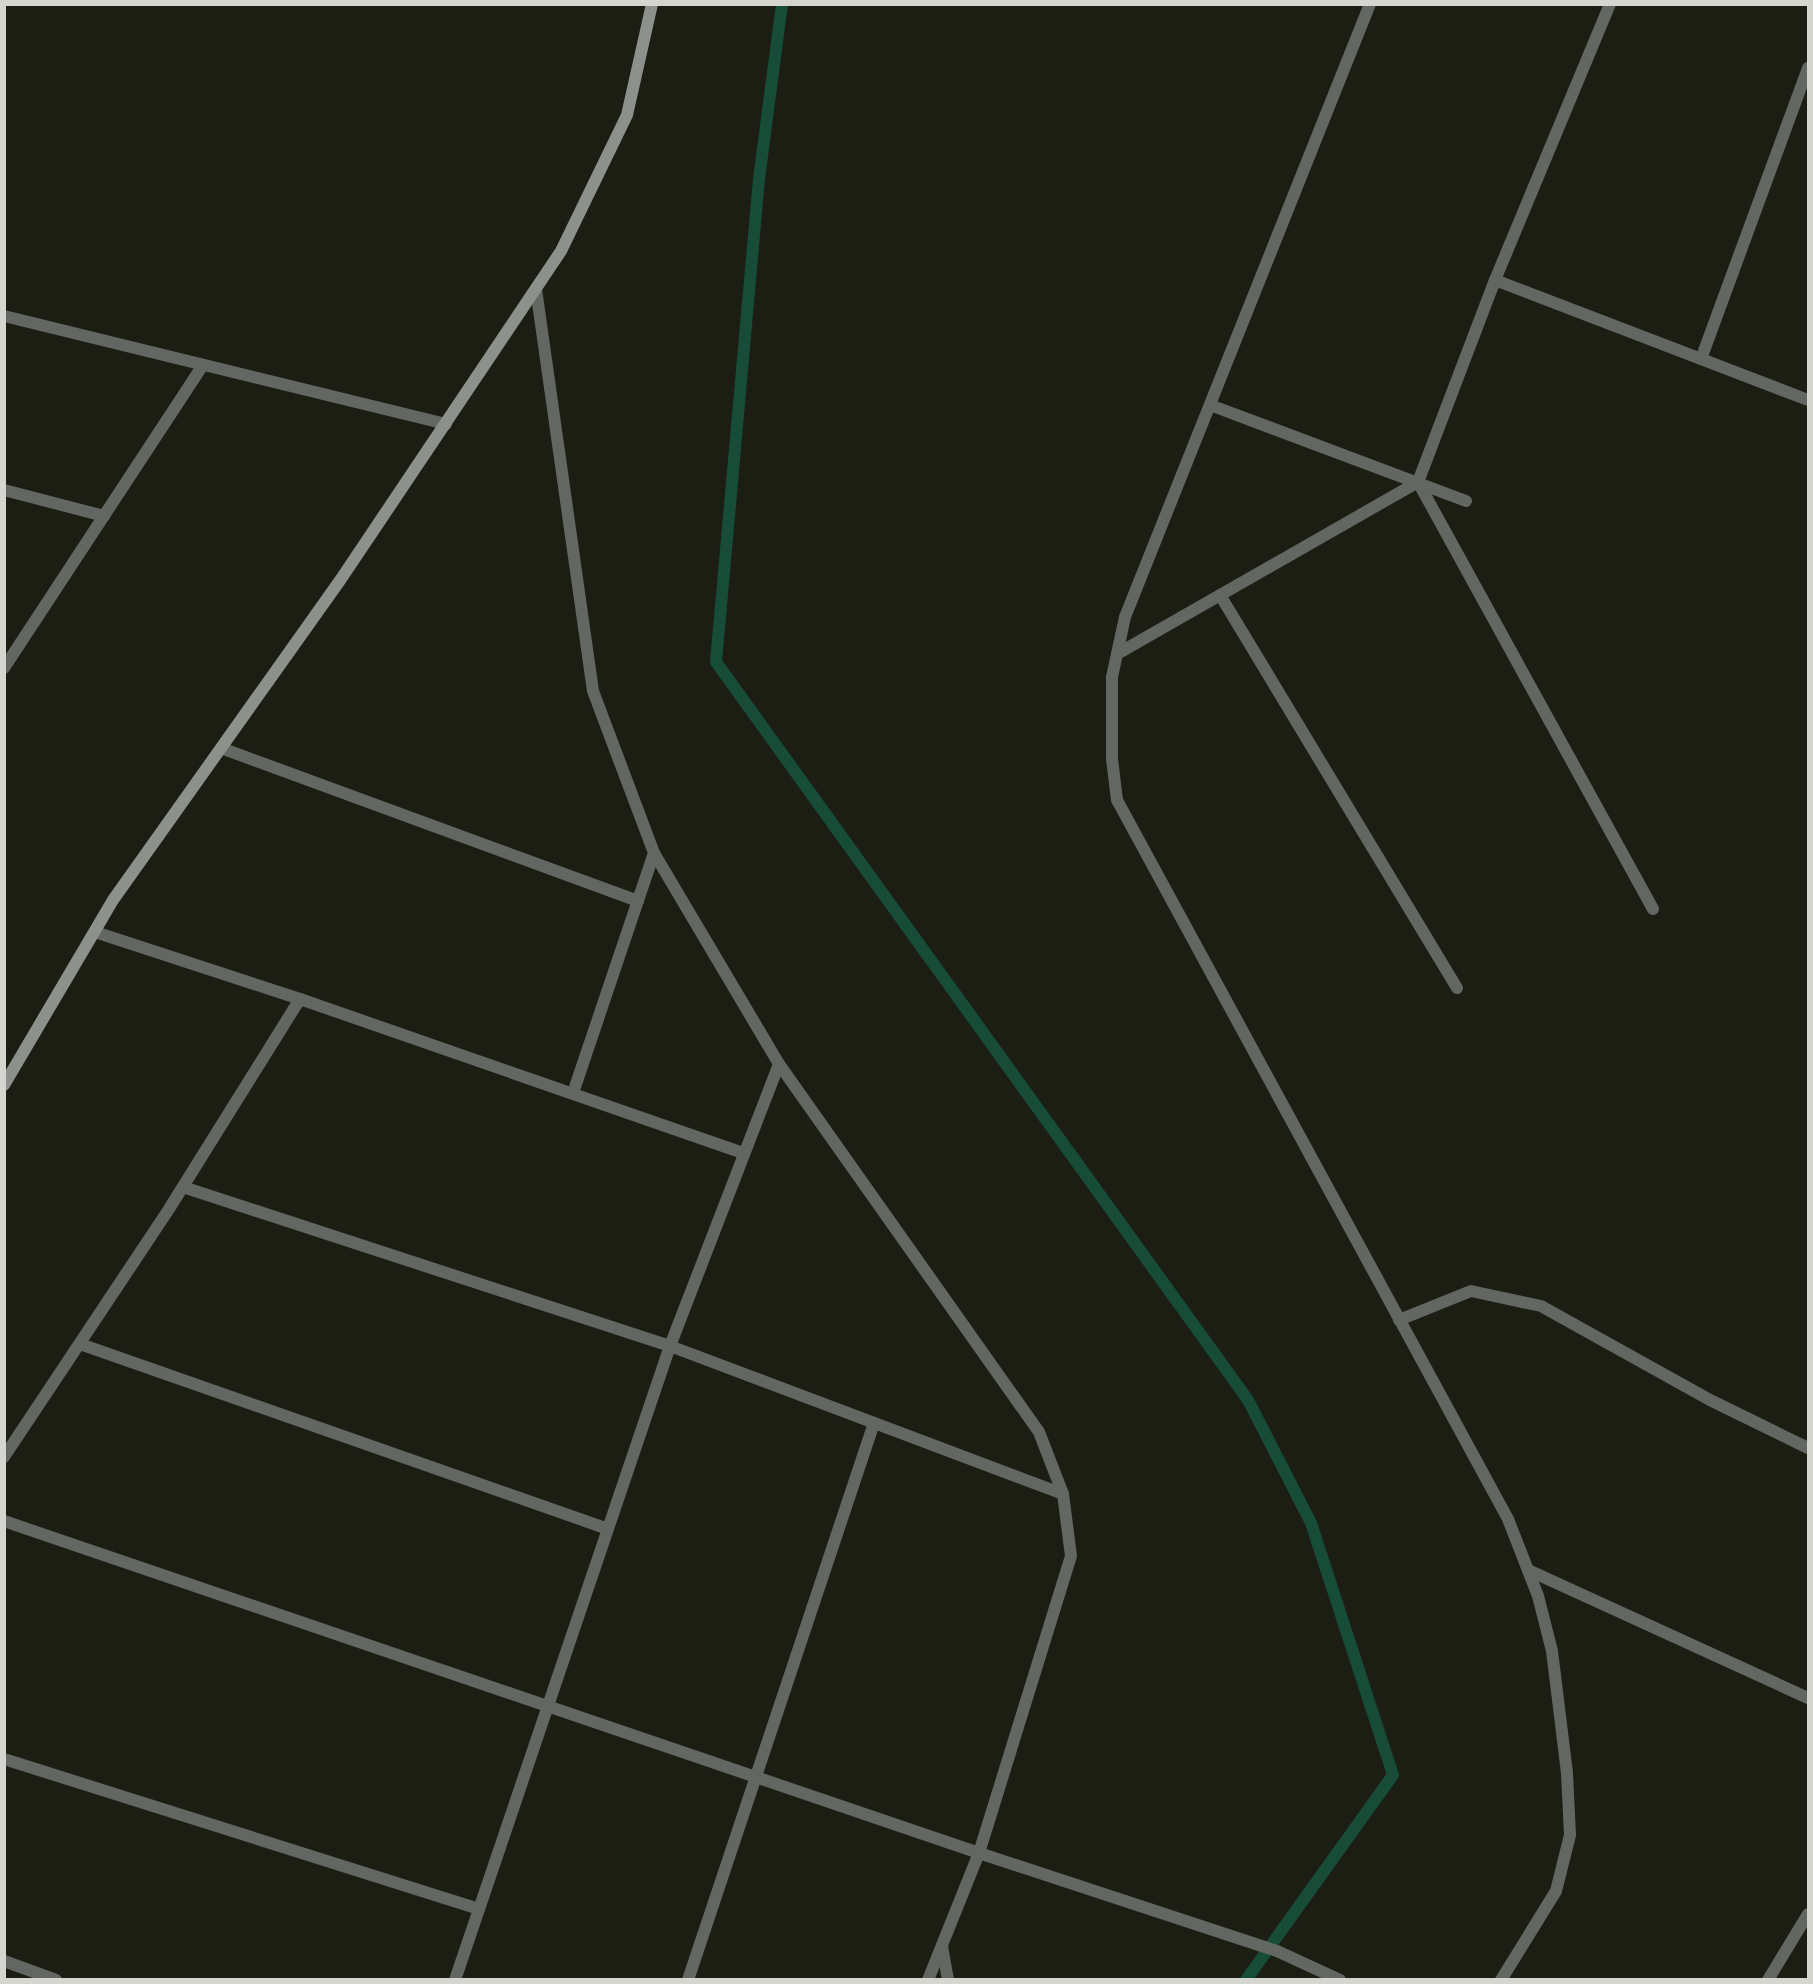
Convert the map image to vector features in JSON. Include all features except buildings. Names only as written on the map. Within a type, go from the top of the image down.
[{"type":"street","points":[[4,1085],[114,900],[446,424],[561,251],[627,115],[652,4]]},
{"type":"street","points":[[1370,4],[1125,617],[1112,676],[1112,748],[1117,800],[1508,1519],[1538,1596],[1552,1651],[1568,1773],[1570,1835],[1556,1891],[1500,1980]]},
{"type":"street","points":[[1117,654],[1418,482],[1495,280],[1610,4]]},
{"type":"street","points":[[1701,359],[1809,68]]},
{"type":"street","points":[[1495,280],[1809,400]]},
{"type":"street","points":[[536,288],[593,692],[654,853],[779,1064],[1039,1432],[1063,1494],[1071,1556],[979,1853],[928,1980]]},
{"type":"street","points":[[4,316],[446,424]]},
{"type":"street","points":[[6,662],[203,365]]},
{"type":"street","points":[[1210,405],[1466,501]]},
{"type":"street","points":[[1418,482],[1653,909]]},
{"type":"street","points":[[4,490],[104,516]]},
{"type":"street","points":[[1220,595],[1456,987]]},
{"type":"street","points":[[221,748],[638,901]]},
{"type":"street","points":[[573,1093],[654,853]]},
{"type":"street","points":[[95,932],[300,999],[743,1154]]},
{"type":"street","points":[[4,1457],[183,1187],[300,999]]},
{"type":"street","points":[[455,1980],[670,1346],[779,1064]]},
{"type":"street","points":[[183,1187],[670,1346],[1063,1494]]},
{"type":"street","points":[[1399,1320],[1471,1291],[1542,1306],[1710,1400],[1809,1448]]},
{"type":"street","points":[[80,1344],[608,1529]]},
{"type":"street","points":[[688,1980],[874,1423]]},
{"type":"street","points":[[4,1521],[1277,1952],[1340,1980]]},
{"type":"street","points":[[1528,1570],[1809,1698]]},
{"type":"street","points":[[4,1759],[479,1909]]},
{"type":"street","points":[[1768,1980],[1809,1914]]},
{"type":"street","points":[[942,1945],[948,1980]]},
{"type":"street","points":[[4,1961],[56,1980]]},
{"type":"waterway","points":[[782,4],[759,179],[716,662],[1248,1400],[1311,1523],[1393,1775],[1246,1980]]}]
